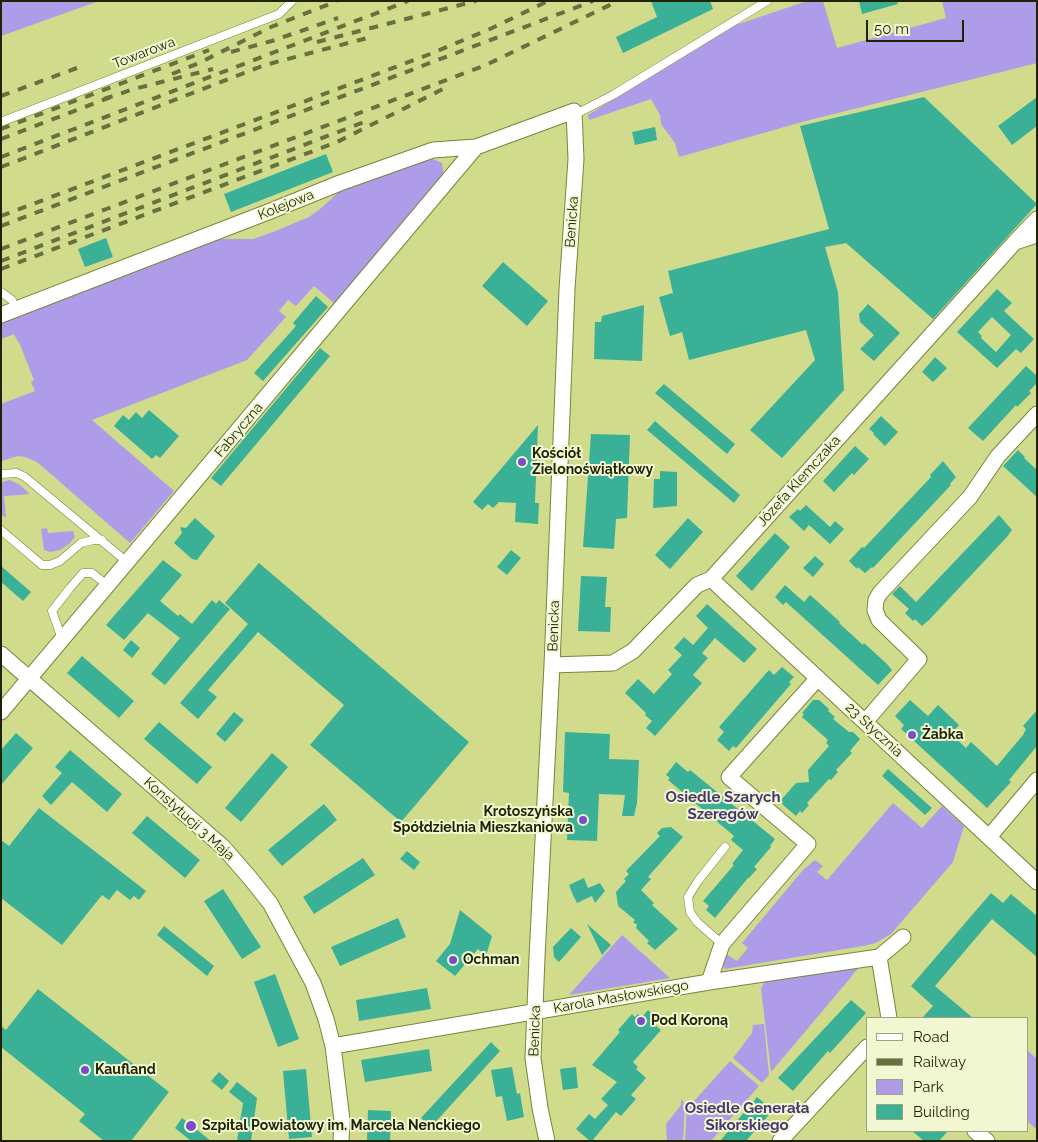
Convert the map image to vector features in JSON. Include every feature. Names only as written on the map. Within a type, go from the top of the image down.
[{"type":"street","name":"Kolejowa","points":[[8,312],[340,183],[433,150],[476,147],[574,113]]},
{"type":"street","name":"Benicka","points":[[547,1141],[533,1058],[536,1012],[536,957],[552,665],[567,299],[576,159],[574,113]]},
{"type":"street","name":"Fabryczna","points":[[1,712],[476,147]]},
{"type":"street","name":"Józefa Klemczaka","points":[[552,665],[613,663],[633,651],[697,585],[711,579],[1037,219]]},
{"type":"street","points":[[1015,242],[1037,235]]},
{"type":"street","points":[[865,722],[919,659],[879,620],[875,610],[876,600],[880,593],[970,497],[998,456],[1037,414]]},
{"type":"street","name":"23 Stycznia","points":[[711,579],[1037,882]]},
{"type":"street","name":"Konstytucji 3 Maja","points":[[1,654],[194,820],[223,847],[270,903],[313,983],[333,1046],[342,1120],[342,1141]]},
{"type":"street","points":[[709,982],[722,944],[808,844],[729,777],[818,678]]},
{"type":"street","points":[[989,837],[1037,780]]},
{"type":"street","points":[[888,1017],[879,957],[903,937]]},
{"type":"street","name":"Karola Masłowskiego","points":[[333,1046],[709,982],[879,957]]},
{"type":"street","points":[[780,1141],[866,1048]]},
{"type":"street","points":[[976,1132],[987,1141]]},
{"type":"lane","name":"Towarowa","points":[[1,122],[279,14],[292,1]]},
{"type":"lane","points":[[574,113],[613,95],[767,1]]},
{"type":"lane","points":[[1,292],[12,300],[8,312]]},
{"type":"lane","points":[[1,474],[17,473],[25,477],[127,562]]},
{"type":"lane","points":[[1,530],[42,565],[50,565],[60,561],[81,543],[102,540]]},
{"type":"lane","points":[[62,640],[52,611],[83,573],[92,573],[107,585]]},
{"type":"lane","points":[[722,944],[696,922],[690,912],[688,897],[725,847]]},
{"type":"green space","points":[[1,1],[99,1],[1,36]]},
{"type":"green space","points":[[807,1],[823,1],[837,48],[946,18],[942,1],[1037,1],[1037,63],[802,122],[679,157],[675,143],[661,124],[660,115],[651,99],[589,120],[588,115],[727,28]]},
{"type":"green space","points":[[430,158],[442,163],[444,178],[335,304],[314,286],[296,306],[288,300],[279,311],[286,317],[247,360],[92,420],[174,491],[130,543],[37,462],[18,456],[1,461],[1,404],[35,391],[31,382],[34,380],[19,342],[14,334],[1,339],[1,324],[24,312],[212,240],[253,239],[273,232],[309,217],[342,189]]},
{"type":"green space","points":[[10,480],[20,485],[30,494],[4,496],[6,518],[1,514],[1,482]]},
{"type":"green space","points":[[47,528],[48,533],[73,531],[75,537],[60,550],[50,552],[44,550],[41,529]]},
{"type":"green space","points":[[893,803],[922,828],[942,806],[964,826],[953,862],[891,934],[876,943],[863,946],[725,969],[722,963],[726,954],[737,961],[748,948],[742,943],[803,870],[815,860],[823,866],[817,872],[827,880]]},
{"type":"green space","points":[[622,935],[670,978],[569,995]]},
{"type":"green space","points":[[859,967],[771,1072],[761,989],[764,982]]},
{"type":"green space","points":[[764,1024],[769,1075],[762,1083],[733,1058],[752,1033],[753,1025]]},
{"type":"green space","points":[[1028,1051],[1037,1059],[1037,1130],[1028,1122]]},
{"type":"green space","points":[[730,1061],[759,1086],[711,1141],[685,1141],[687,1104],[695,1100]]},
{"type":"green space","points":[[681,1099],[685,1104],[683,1141],[667,1141],[666,1124],[681,1105]]},
{"type":"building","points":[[651,1],[710,1],[713,9],[623,53],[616,37],[657,17]]},
{"type":"building","points":[[859,1],[897,1],[898,4],[862,14]]},
{"type":"building","points":[[924,97],[1037,204],[933,319],[846,243],[825,247],[838,292],[844,390],[782,458],[750,430],[815,360],[806,330],[689,360],[682,332],[670,336],[659,297],[673,293],[668,271],[829,229],[800,126]]},
{"type":"building","points":[[1037,97],[1037,126],[1012,145],[998,126]]},
{"type":"building","points":[[655,127],[657,140],[635,145],[632,132]]},
{"type":"building","points":[[326,154],[333,172],[231,212],[224,194]]},
{"type":"building","points":[[106,238],[113,257],[85,267],[78,249]]},
{"type":"building","points":[[503,262],[548,301],[527,326],[482,286]]},
{"type":"building","points":[[997,289],[1012,303],[1004,311],[1034,339],[1021,353],[1016,349],[997,368],[957,332]],"holes":[[[992,317],[1011,335],[996,352],[981,338],[982,336],[978,332]]]},
{"type":"building","points":[[316,296],[328,307],[263,381],[254,373],[296,326],[293,323]]},
{"type":"building","points":[[868,304],[900,333],[874,361],[860,349],[874,335],[860,322],[859,314]]},
{"type":"building","points":[[644,305],[642,361],[594,359],[595,322],[601,322],[602,316]]},
{"type":"building","points":[[320,348],[330,356],[221,486],[211,478]]},
{"type":"building","points":[[935,357],[947,368],[933,382],[922,372]]},
{"type":"building","points":[[1026,366],[1037,376],[1037,383],[1029,391],[1031,393],[1017,407],[1016,405],[983,441],[968,428]]},
{"type":"building","points":[[664,384],[735,444],[727,454],[655,393]]},
{"type":"building","points":[[149,410],[179,436],[160,458],[156,455],[152,459],[114,426],[123,415],[129,420],[136,412],[142,418]]},
{"type":"building","points":[[881,416],[898,432],[885,446],[869,429]]},
{"type":"building","points":[[655,421],[740,495],[734,503],[647,430]]},
{"type":"building","name":"Kościół Zielonoświątkowy","points":[[538,425],[535,503],[539,503],[538,524],[515,522],[516,503],[499,502],[493,508],[488,504],[482,510],[473,502]]},
{"type":"building","points":[[591,434],[630,435],[627,518],[616,519],[614,549],[583,547]]},
{"type":"building","points":[[855,446],[869,459],[834,492],[823,481]]},
{"type":"building","points":[[1018,450],[1037,470],[1037,497],[1003,466]]},
{"type":"building","points":[[943,461],[956,477],[951,485],[873,568],[865,573],[858,567],[857,569],[849,561],[862,547],[864,548],[931,477],[930,475]]},
{"type":"building","points":[[660,471],[677,472],[677,506],[653,508],[654,479],[660,479]]},
{"type":"building","points":[[806,505],[830,527],[835,521],[844,529],[830,544],[809,525],[804,531],[789,517]]},
{"type":"building","points":[[999,515],[1012,530],[1006,538],[929,620],[922,626],[915,619],[913,621],[905,613],[909,609],[892,594],[900,586],[916,602]]},
{"type":"building","points":[[195,518],[215,536],[197,560],[192,559],[174,543],[182,533],[180,527],[186,528]]},
{"type":"building","points":[[688,518],[703,532],[670,569],[655,555]]},
{"type":"building","points":[[775,533],[790,547],[752,591],[736,576]]},
{"type":"building","points":[[511,550],[521,558],[507,575],[497,567]]},
{"type":"building","points":[[815,556],[824,564],[813,577],[803,568]]},
{"type":"building","points":[[163,560],[182,575],[160,601],[178,616],[180,614],[192,624],[212,600],[216,604],[219,600],[230,609],[165,685],[151,674],[180,638],[148,613],[124,640],[106,625]]},
{"type":"building","points":[[259,563],[469,742],[401,822],[310,745],[344,705],[258,632],[208,690],[217,697],[198,719],[180,703],[248,624],[225,603]]},
{"type":"building","points":[[1,566],[31,592],[23,601],[1,582]]},
{"type":"building","points":[[581,576],[607,577],[605,607],[611,607],[610,632],[578,631]]},
{"type":"building","points":[[785,585],[804,602],[810,595],[892,670],[878,685],[786,602],[783,605],[775,597]]},
{"type":"building","points":[[707,604],[757,649],[744,663],[715,638],[702,653],[708,658],[693,675],[702,683],[655,736],[646,728],[652,721],[625,693],[638,679],[654,694],[672,674],[668,670],[682,655],[674,648],[684,637],[693,645],[708,628],[696,616]]},
{"type":"building","points":[[131,640],[140,648],[132,658],[123,650]]},
{"type":"building","points":[[82,656],[134,701],[119,718],[67,673]]},
{"type":"building","points":[[782,667],[794,677],[789,682],[791,684],[736,748],[733,746],[729,751],[717,740],[724,732],[719,727],[769,670],[774,675]]},
{"type":"building","points":[[813,700],[819,700],[835,717],[833,719],[860,739],[850,751],[852,753],[836,770],[838,772],[807,803],[809,805],[802,813],[800,811],[796,816],[782,804],[781,800],[796,783],[809,782],[808,770],[829,746],[826,743],[828,740],[802,717],[804,714],[802,713]]},
{"type":"building","points":[[910,700],[928,716],[938,705],[959,725],[951,734],[966,748],[971,742],[997,766],[1023,735],[1026,729],[1023,726],[1037,710],[1037,746],[1009,780],[1011,782],[987,808],[901,729],[904,725],[895,716]]},
{"type":"building","points":[[234,712],[244,720],[225,742],[216,734]]},
{"type":"building","points":[[159,722],[212,767],[197,784],[144,739]]},
{"type":"building","points":[[565,732],[610,734],[609,759],[639,760],[637,803],[634,816],[622,816],[625,795],[599,794],[597,841],[567,840],[569,793],[563,792]]},
{"type":"building","points":[[16,733],[33,748],[1,785],[1,750]]},
{"type":"building","points":[[70,750],[122,794],[107,812],[72,782],[51,805],[42,796],[62,773],[55,767]]},
{"type":"building","points":[[272,753],[288,767],[241,822],[225,808]]},
{"type":"building","points":[[676,762],[688,772],[690,770],[775,839],[771,847],[754,867],[757,869],[715,918],[706,910],[709,906],[703,901],[734,865],[732,864],[743,850],[731,840],[734,836],[668,780],[670,778],[666,775]]},
{"type":"building","points":[[888,769],[932,808],[925,815],[882,776]]},
{"type":"building","points":[[324,804],[337,820],[282,866],[268,850]]},
{"type":"building","points":[[39,808],[146,891],[139,900],[134,896],[130,900],[117,890],[109,900],[102,895],[62,945],[1,898],[1,840],[9,846]]},
{"type":"building","points":[[147,816],[200,860],[185,878],[132,833]]},
{"type":"building","points":[[671,827],[683,837],[648,877],[651,879],[641,890],[654,903],[652,905],[678,929],[655,950],[636,928],[637,925],[633,922],[635,920],[618,906],[616,892],[626,881],[624,879],[629,874],[626,871],[660,836],[657,833],[662,828]]},
{"type":"building","points":[[407,851],[420,862],[414,870],[400,859]]},
{"type":"building","points":[[363,858],[375,875],[314,914],[303,897]]},
{"type":"building","points":[[584,878],[588,888],[600,883],[605,891],[595,903],[592,896],[577,903],[573,895],[569,885]]},
{"type":"building","points":[[223,889],[261,947],[242,959],[204,901]]},
{"type":"building","points":[[991,893],[1003,903],[1011,894],[1037,916],[1037,957],[992,919],[935,986],[972,1017],[923,1017],[933,1006],[911,986]]},
{"type":"building","points":[[460,910],[492,936],[486,956],[478,949],[455,976],[436,961],[450,944]]},
{"type":"building","points":[[398,918],[406,937],[340,966],[331,947]]},
{"type":"building","points":[[587,924],[611,945],[602,955]]},
{"type":"building","points":[[164,926],[214,966],[207,976],[157,935]]},
{"type":"building","points":[[571,928],[581,937],[559,962],[554,957],[553,947]]},
{"type":"building","points":[[275,974],[299,1039],[278,1047],[254,982]]},
{"type":"building","points":[[427,988],[431,1009],[359,1021],[356,1000]]},
{"type":"building","name":"Kaufland","points":[[38,989],[169,1092],[131,1141],[104,1141],[79,1121],[85,1114],[1,1047],[1,1026],[6,1030]]},
{"type":"building","points":[[851,1000],[866,1013],[830,1053],[828,1051],[793,1091],[778,1078]]},
{"type":"building","points":[[648,1010],[659,1020],[655,1025],[661,1030],[633,1062],[638,1067],[636,1069],[646,1078],[631,1095],[636,1099],[621,1116],[616,1112],[590,1141],[576,1129],[589,1114],[595,1119],[608,1105],[601,1099],[617,1082],[592,1065],[620,1032],[618,1030],[632,1014],[635,1017],[638,1014],[642,1017]]},
{"type":"building","points":[[491,1042],[500,1051],[431,1127],[421,1118]]},
{"type":"building","points":[[429,1049],[432,1071],[365,1082],[361,1060]]},
{"type":"building","points":[[512,1067],[517,1094],[520,1093],[524,1117],[507,1121],[502,1096],[496,1097],[491,1070]]},
{"type":"building","points":[[576,1067],[578,1088],[563,1090],[560,1069]]},
{"type":"building","points":[[306,1069],[312,1137],[289,1139],[283,1071]]},
{"type":"building","points":[[219,1072],[229,1081],[222,1090],[211,1081]]},
{"type":"building","points":[[237,1082],[257,1098],[251,1141],[237,1141],[243,1103],[229,1092]]},
{"type":"building","points":[[757,1097],[773,1110],[746,1141],[720,1141]]},
{"type":"building","points":[[368,1110],[391,1111],[390,1141],[367,1141]]},
{"type":"building","points":[[182,1118],[211,1141],[191,1141],[175,1128]]},
{"type":"building","points":[[913,1132],[947,1132],[939,1141],[924,1141]]},
{"type":"railway","points":[[172,74],[199,63],[271,27],[337,1]]},
{"type":"railway","points":[[1,157],[408,1]]},
{"type":"railway","points":[[317,42],[476,1]]},
{"type":"railway","points":[[1,216],[430,54],[490,29],[548,1]]},
{"type":"railway","points":[[1,226],[593,1]]},
{"type":"railway","points":[[1,249],[486,65],[618,1]]},
{"type":"railway","points":[[231,52],[272,41],[338,18]]},
{"type":"railway","points":[[1,167],[265,65],[371,37]]},
{"type":"railway","points":[[1,129],[209,50]]},
{"type":"railway","points":[[1,96],[77,68]]},
{"type":"railway","points":[[104,99],[134,89],[213,69]]},
{"type":"railway","points":[[1,269],[337,142],[445,88]]},
{"type":"railway","points":[[1,139],[111,97]]},
{"type":"railway","points":[[1,261],[364,122]]},
{"type":"place","name":"Kościół Zielonoświątkowy","points":[[522,462]]},
{"type":"place","name":"Żabka","points":[[912,735]]},
{"type":"place","name":"Krotoszyńska Spółdzielnia Mieszkaniowa","points":[[583,820]]},
{"type":"place","name":"Ochman","points":[[453,960]]},
{"type":"place","name":"Pod Koroną","points":[[641,1021]]},
{"type":"place","name":"Kaufland","points":[[85,1070]]},
{"type":"place","name":"Szpital Powiatowy im. Marcela Nenckiego","points":[[191,1126]]},
{"type":"district","name":"Osiedle Szarych Szeregów","points":[[723,806]]},
{"type":"district","name":"Osiedle Generała Sikorskiego","points":[[747,1116]]}]
